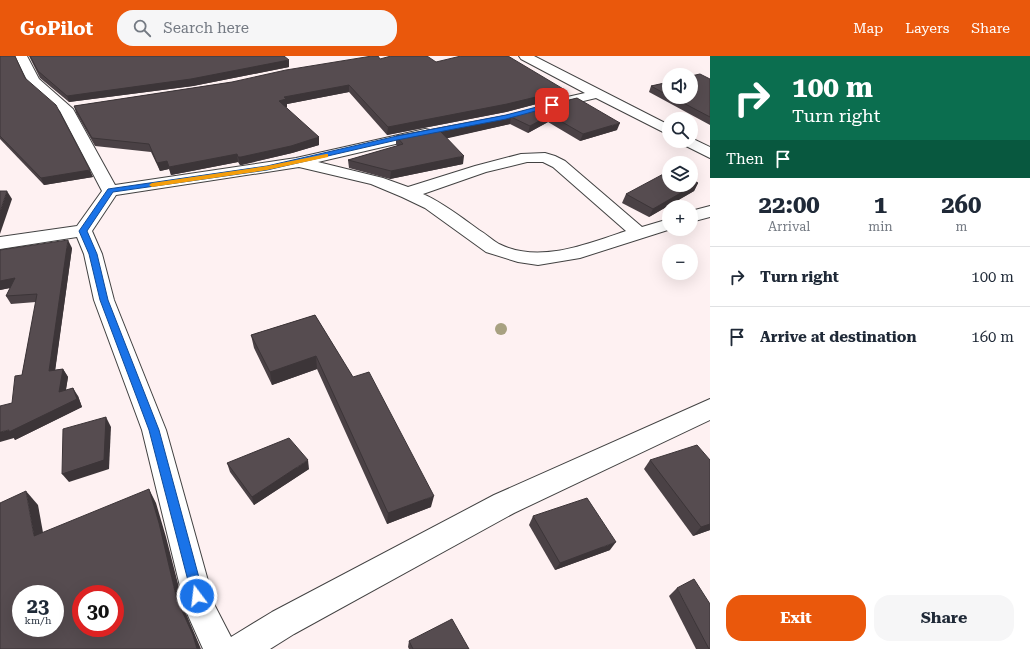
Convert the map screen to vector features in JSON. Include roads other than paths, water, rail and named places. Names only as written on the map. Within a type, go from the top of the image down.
[{"type":"street","points":[[21,56],[34,81],[74,108],[99,172],[110,191]]},
{"type":"street","points":[[525,56],[662,127]]},
{"type":"street","points":[[536,109],[597,94]]},
{"type":"street","points":[[0,243],[83,231],[110,191],[299,162],[436,130]]},
{"type":"street","points":[[698,146],[710,153]]},
{"type":"street","points":[[408,193],[501,163],[526,157],[541,156],[551,159],[559,164],[639,233]]},
{"type":"street","points":[[299,162],[378,181],[408,193],[431,204],[493,248],[518,256],[538,259],[573,254],[662,226]]},
{"type":"street","points":[[698,215],[710,211]]},
{"type":"street","points":[[83,231],[93,254],[104,300],[154,430],[201,611],[220,649]]},
{"type":"street","points":[[240,649],[283,623],[504,504],[710,409]]}]
